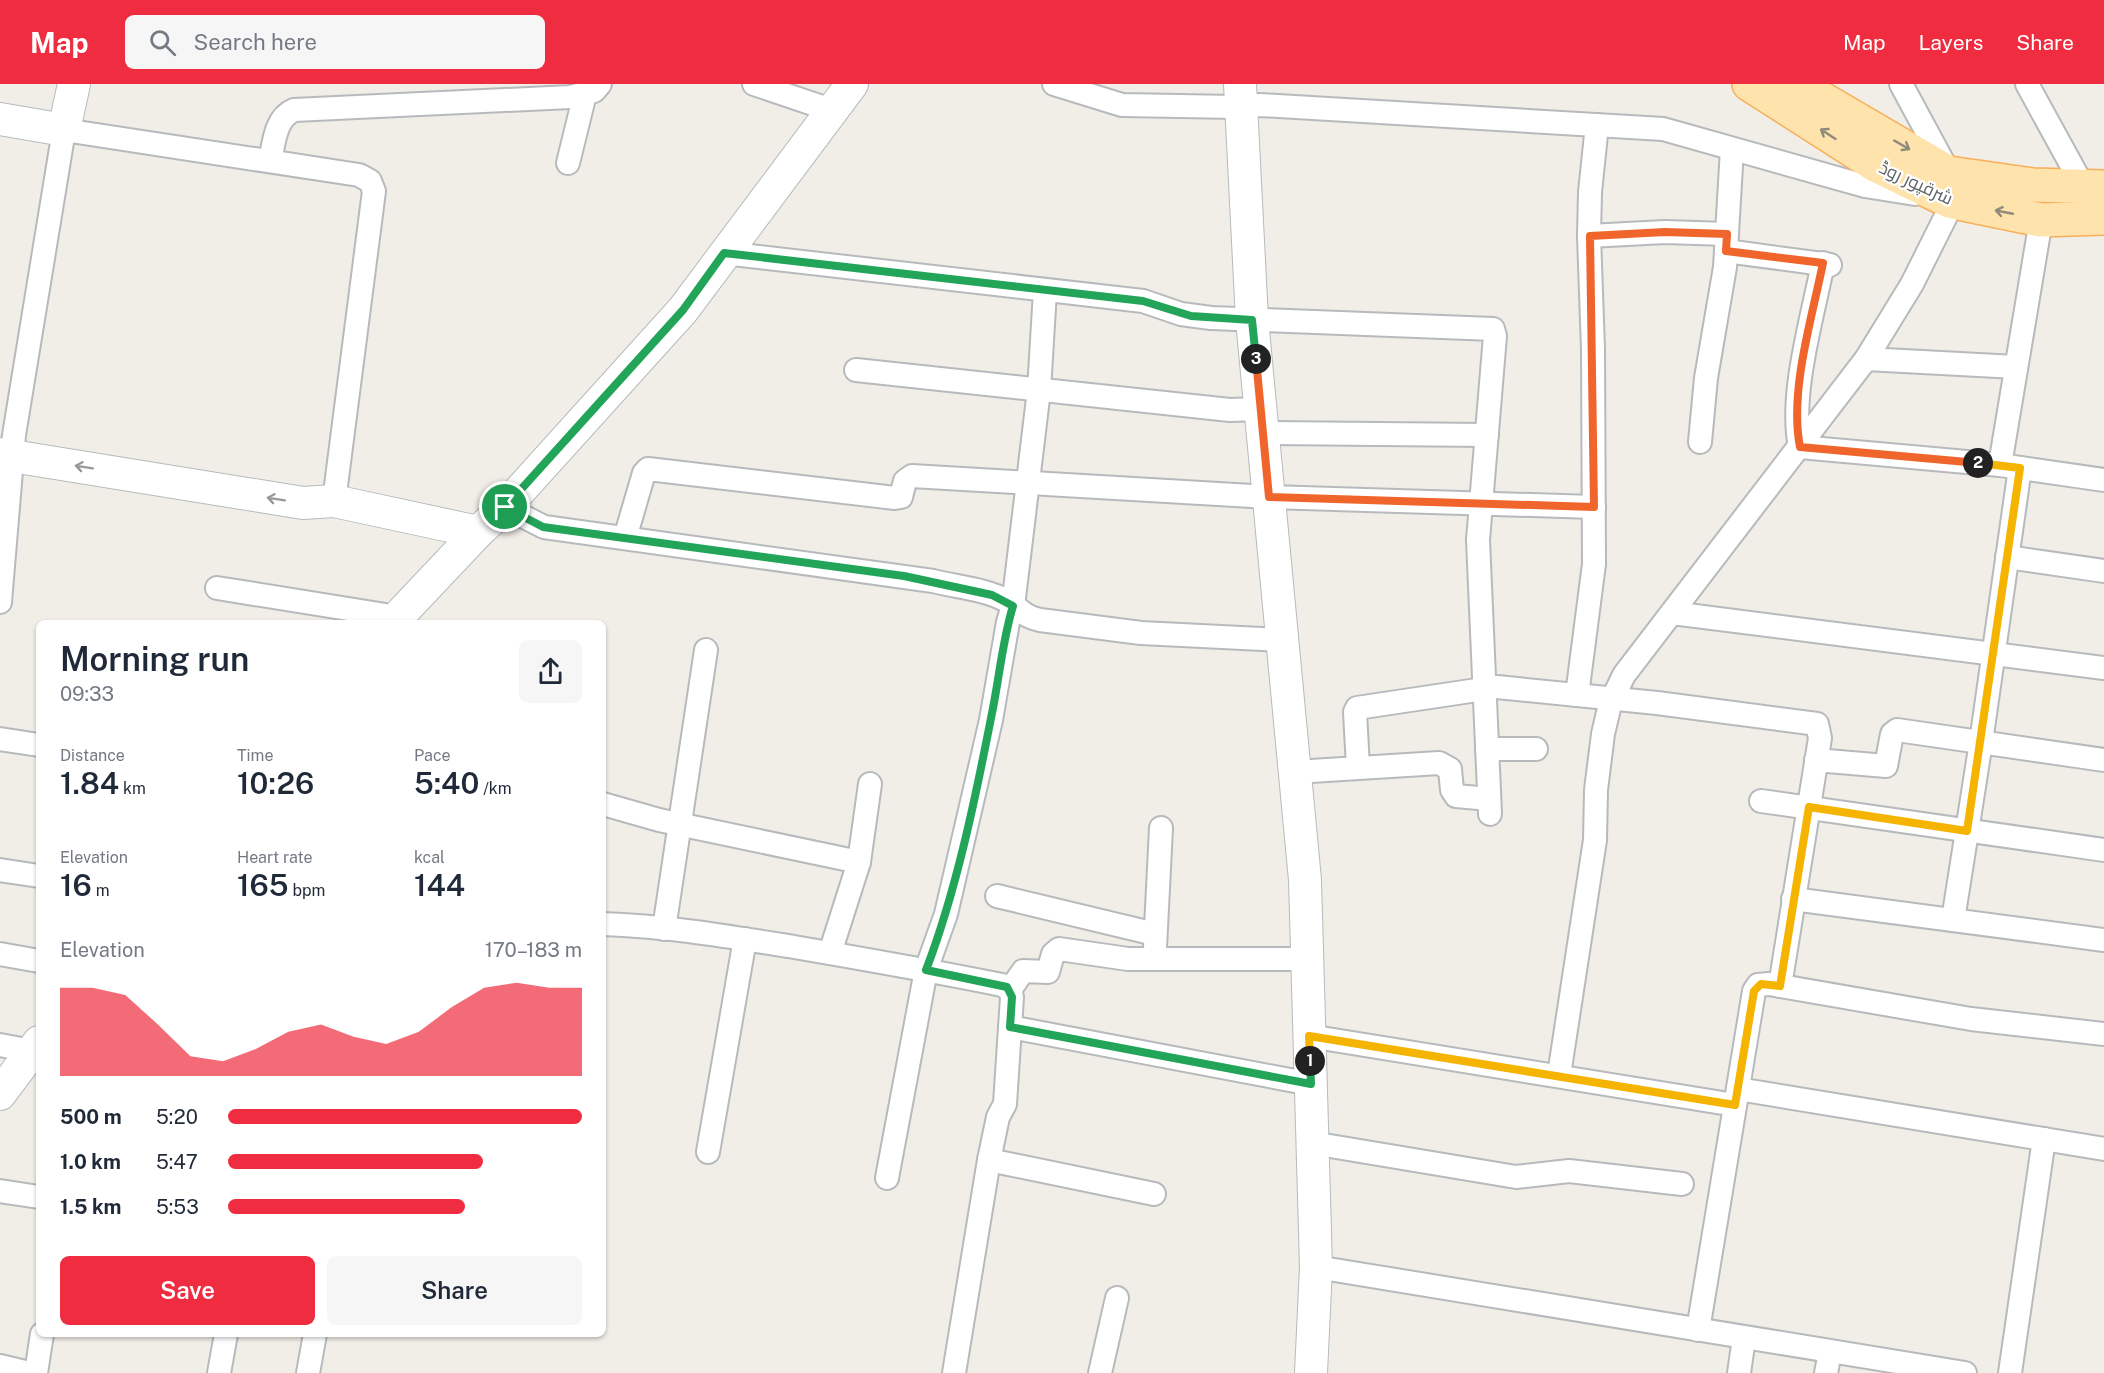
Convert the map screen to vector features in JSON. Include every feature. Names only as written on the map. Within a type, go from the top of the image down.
[{"type":"main road","name":"شرقپور روڈ","points":[[1749,84],[1877,166],[1949,187],[2041,220],[2104,219]]},
{"type":"main road","name":"شرقپور روڈ","points":[[1797,84],[1949,187],[2032,185],[2094,187]]},
{"type":"street","points":[[0,602],[7,444],[74,84]]},
{"type":"street","points":[[754,84],[831,110]]},
{"type":"street","points":[[217,588],[396,620],[478,532],[505,507],[683,310],[852,84]]},
{"type":"street","points":[[1054,84],[1122,105],[1241,95],[1271,106],[1663,129],[1865,186],[1949,187]]},
{"type":"street","points":[[1559,1076],[1595,840],[1596,790],[1603,734],[1613,698],[1624,675],[1866,359],[1912,284],[1946,216],[1949,187],[1901,84]]},
{"type":"street","points":[[2027,84],[2094,187]]},
{"type":"street","points":[[270,161],[280,122],[286,113],[294,110],[592,89],[568,163]]},
{"type":"street","points":[[1241,95],[1252,320],[1305,880],[1316,1267],[1311,1373]]},
{"type":"street","points":[[0,119],[359,175],[373,185],[334,501]]},
{"type":"street","points":[[1577,695],[1594,564],[1590,192],[1597,125]]},
{"type":"street","points":[[1700,442],[1706,378],[1727,243],[1732,149]]},
{"type":"street","points":[[1953,920],[2007,557],[2016,367],[2041,220]]},
{"type":"street","points":[[1590,236],[1665,232],[1827,264],[1801,376],[1797,412],[1800,447]]},
{"type":"street","points":[[724,253],[1143,301],[1191,316],[1491,328],[1495,336],[1481,502],[1479,570],[1489,806],[1456,796],[1452,790],[1450,770],[1444,764],[1295,772]]},
{"type":"street","points":[[887,1178],[926,970],[946,914],[991,720],[1005,634],[1013,606],[1039,390],[1045,291]]},
{"type":"street","points":[[1866,359],[2016,367]]},
{"type":"street","points":[[856,370],[1230,410],[1262,421],[1487,435]]},
{"type":"street","points":[[7,444],[302,480],[334,501],[478,532]]},
{"type":"street","points":[[1800,447],[2010,466],[2104,480]]},
{"type":"street","points":[[625,538],[644,473],[648,469],[895,498],[901,497],[905,480],[912,476],[1269,497],[1594,507]]},
{"type":"street","points":[[505,507],[543,527],[904,576],[992,595],[1029,618],[1112,630],[1282,640]]},
{"type":"street","points":[[2007,557],[2104,571]]},
{"type":"street","points":[[1672,613],[2104,668]]},
{"type":"street","points":[[664,929],[706,650]]},
{"type":"street","points":[[1358,767],[1354,712],[1357,708],[1484,687],[1613,698],[1817,724],[1820,733],[1780,986]]},
{"type":"street","points":[[1816,760],[1886,766],[1892,734],[1897,730],[2104,760]]},
{"type":"street","points":[[0,739],[36,745]]},
{"type":"street","points":[[1487,749],[1536,749]]},
{"type":"street","points":[[830,954],[859,862],[870,784]]},
{"type":"street","points":[[1761,801],[2104,850]]},
{"type":"street","points":[[606,805],[680,824],[859,862]]},
{"type":"street","points":[[1154,959],[1161,828]]},
{"type":"street","points":[[0,870],[36,876]]},
{"type":"street","points":[[997,896],[1155,934]]},
{"type":"street","points":[[1793,899],[2104,940]]},
{"type":"street","points":[[606,924],[745,939],[926,970],[1002,985],[1010,990],[1012,997],[1005,1104],[998,1118],[989,1160],[954,1373]]},
{"type":"street","points":[[708,1152],[745,939]]},
{"type":"street","points":[[1010,990],[1023,971],[1048,972],[1053,954],[1059,949],[1119,958],[1307,959]]},
{"type":"street","points":[[0,954],[36,960]]},
{"type":"street","points":[[1698,1330],[1754,991],[1761,984],[1960,1018],[2104,1034]]},
{"type":"street","points":[[1010,1027],[1311,1084]]},
{"type":"street","points":[[1309,1036],[1559,1076],[1737,1097],[2104,1149]]},
{"type":"street","points":[[0,1045],[36,1045]]},
{"type":"street","points":[[0,1094],[36,1046]]},
{"type":"street","points":[[2010,1373],[2044,1139]]},
{"type":"street","points":[[1312,1143],[1516,1177],[1569,1171],[1682,1184]]},
{"type":"street","points":[[989,1160],[1154,1194]]},
{"type":"street","points":[[0,1191],[36,1197]]},
{"type":"street","points":[[1316,1267],[1744,1338],[1828,1363],[1965,1373]]},
{"type":"street","points":[[1100,1373],[1117,1298]]},
{"type":"street","points":[[36,1373],[42,1337]]},
{"type":"street","points":[[219,1373],[225,1337]]},
{"type":"street","points":[[308,1373],[314,1337]]},
{"type":"street","points":[[1738,1373],[1744,1338]]},
{"type":"street","points":[[0,1366],[29,1373]]},
{"type":"route","points":[[1665,232],[1727,234],[1726,251],[1823,263],[1801,376],[1797,412],[1800,447],[2020,468],[1967,831],[1809,807],[1780,986],[1761,984],[1754,991],[1735,1105],[1309,1036],[1311,1084],[1010,1027],[1012,997],[1007,987],[926,970],[946,914],[991,720],[1005,634],[1013,606],[1008,601],[992,595],[904,576],[543,527],[505,507],[683,310],[724,253],[1143,301],[1191,316],[1252,320],[1269,497],[1594,507],[1590,236],[1665,232]]}]
